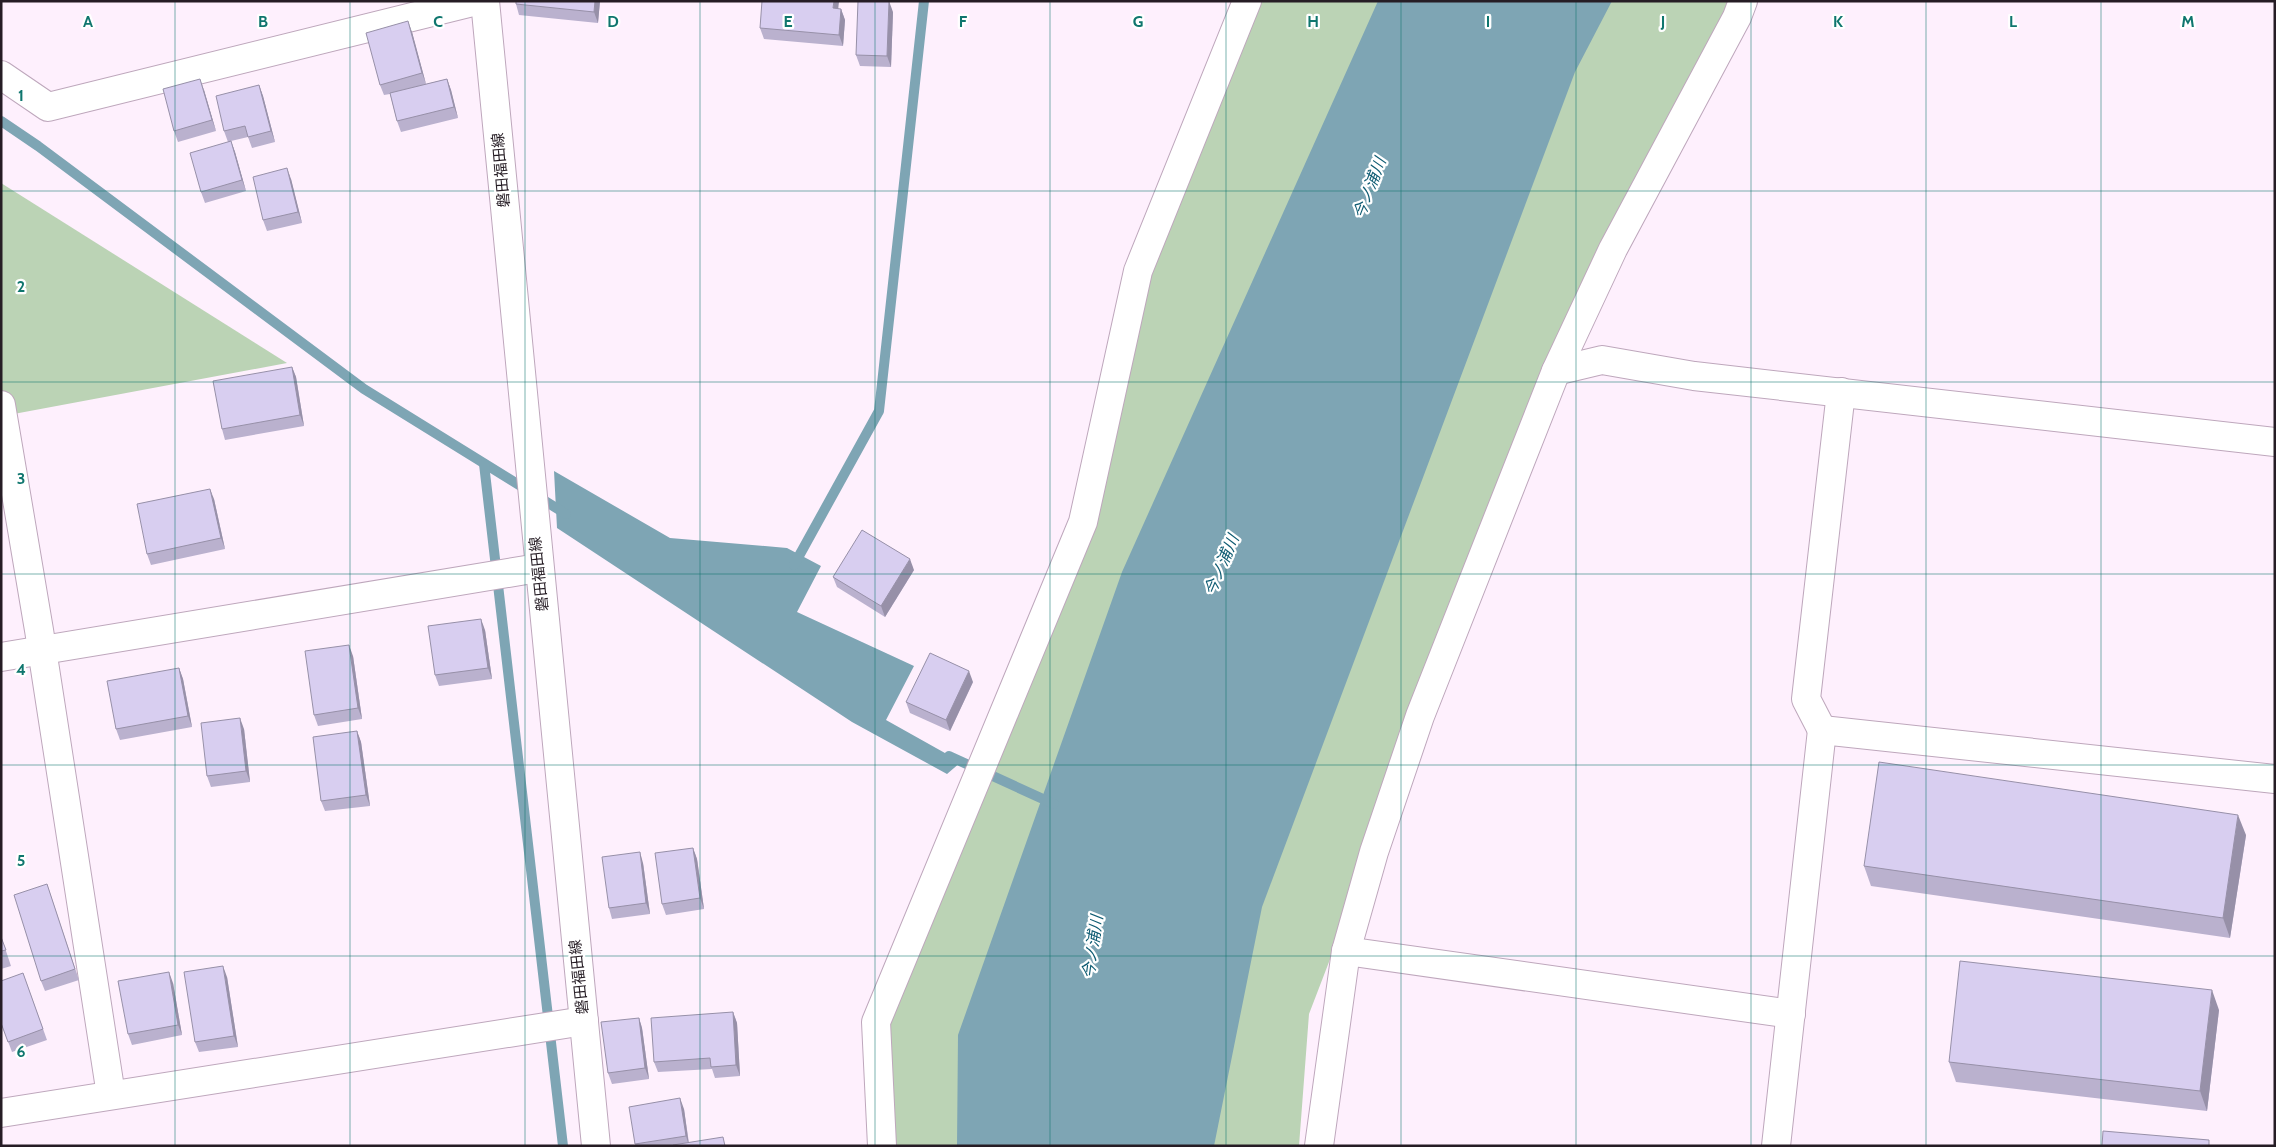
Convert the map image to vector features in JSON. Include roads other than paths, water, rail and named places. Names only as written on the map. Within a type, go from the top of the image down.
[{"type":"street","points":[[1,75],[48,107],[477,1]]},
{"type":"street","name":"磐田福田線","points":[[485,1],[538,568],[596,1146]]},
{"type":"street","points":[[882,1146],[876,1022],[1083,522],[1138,271],[1248,1]]},
{"type":"street","points":[[1319,1146],[1346,951],[1374,852],[1420,716],[1556,371],[1613,249],[1737,17],[1743,1]]},
{"type":"street","points":[[1556,371],[1602,360],[1694,376],[2275,442]]},
{"type":"street","points":[[1776,1146],[1822,730],[1806,699],[1841,392]]},
{"type":"street","points":[[1,405],[42,650],[111,1095]]},
{"type":"street","points":[[1,657],[538,568]]},
{"type":"street","points":[[1822,730],[2275,779]]},
{"type":"street","points":[[1346,951],[1791,1014]]},
{"type":"street","points":[[1,1113],[584,1021]]},
{"type":"water","name":"今ノ浦川","points":[[1378,1],[1612,1],[1575,72],[1262,907],[1214,1146],[957,1146],[958,1035],[1122,572]]},
{"type":"water","points":[[554,471],[670,538],[787,548],[821,566],[797,612],[914,666],[886,720],[961,762],[947,774],[852,722],[557,528]]},
{"type":"waterway","points":[[794,565],[879,411],[924,1]]},
{"type":"waterway","points":[[1,121],[38,146],[364,389],[566,514]]},
{"type":"waterway","points":[[484,464],[563,1146]]},
{"type":"waterway","points":[[949,756],[1054,804]]}]
